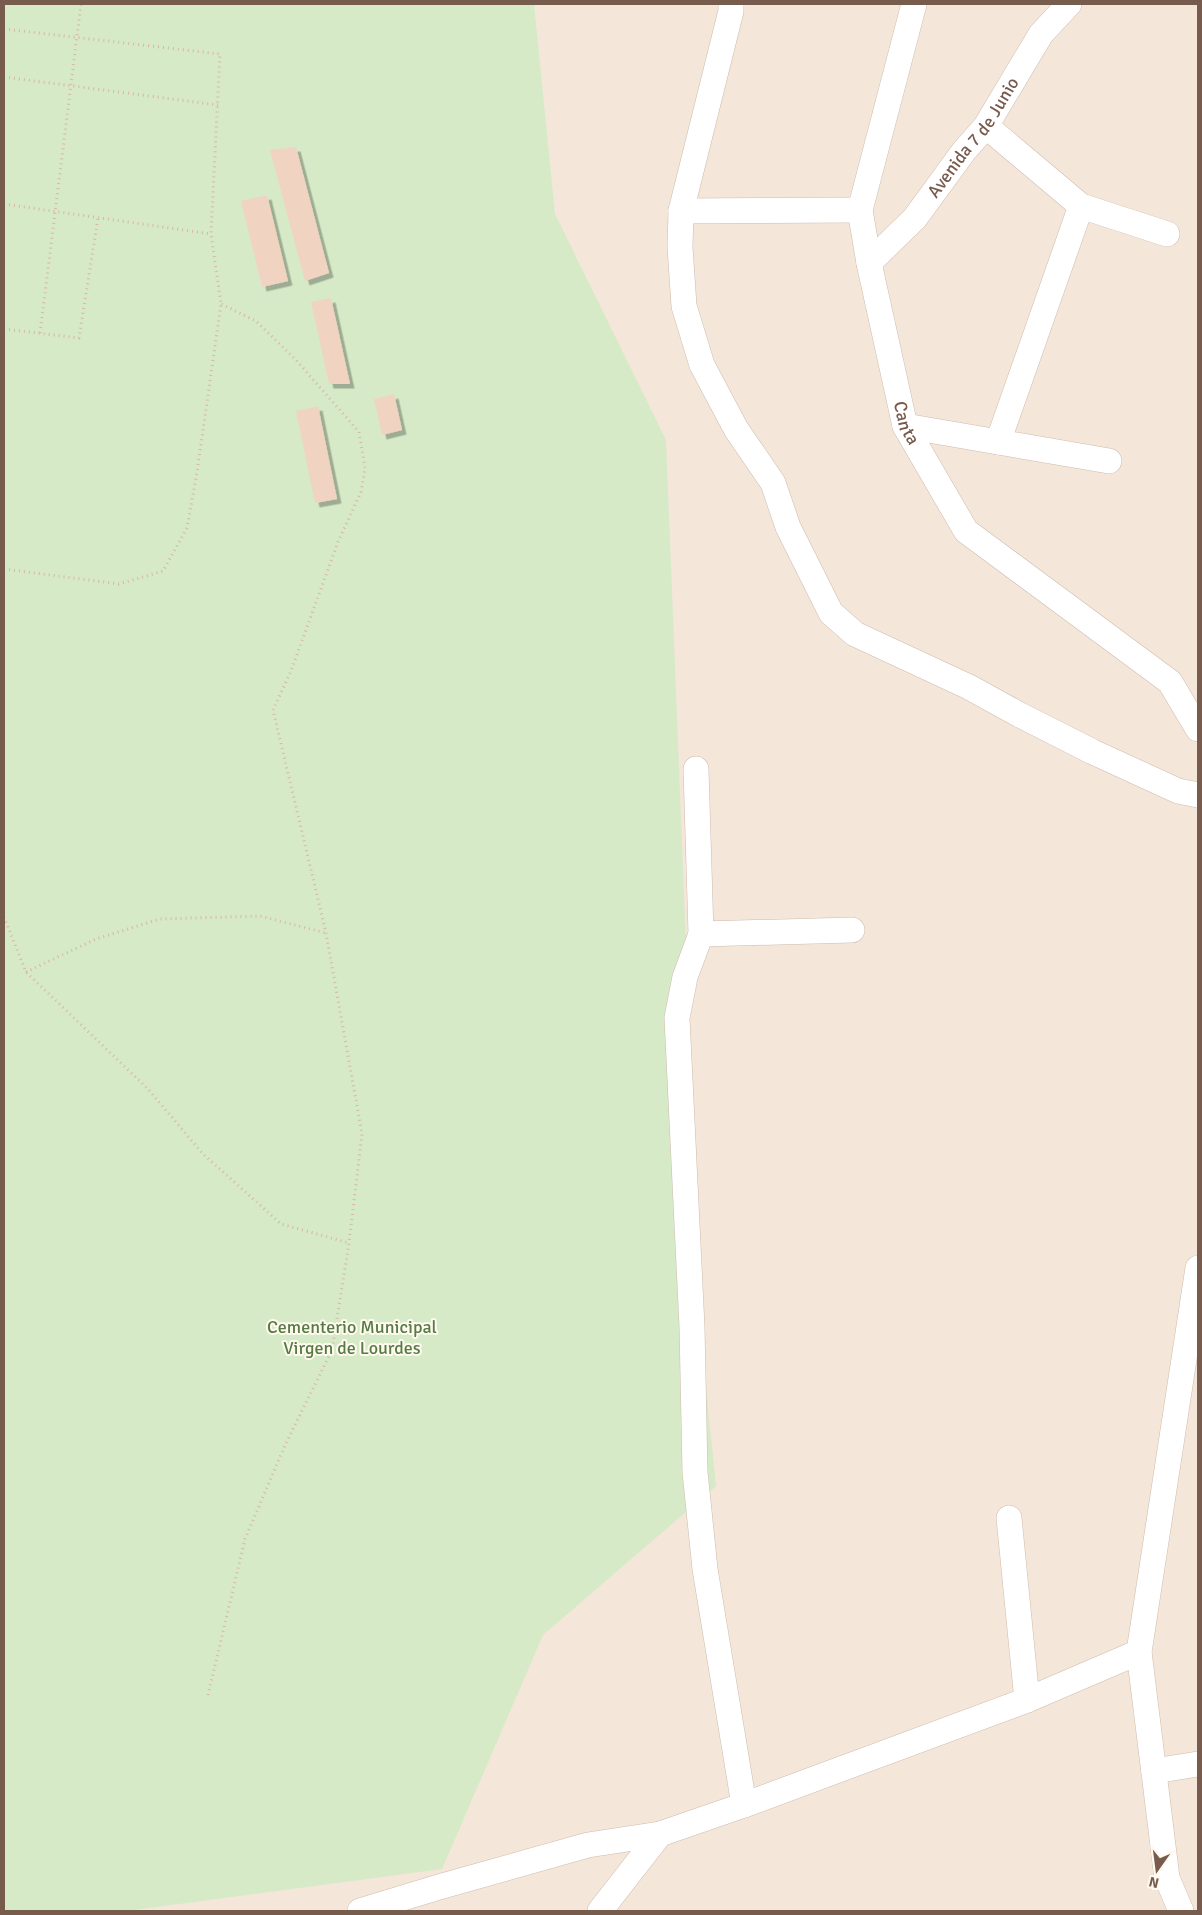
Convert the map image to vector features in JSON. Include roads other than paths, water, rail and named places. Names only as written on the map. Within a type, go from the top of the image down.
[{"type":"street","points":[[731,4],[731,11],[681,211],[680,247],[684,306],[702,365],[736,429],[773,483],[788,527],[831,613],[855,634],[969,687],[1093,752],[1178,791],[1198,795]]},
{"type":"street","name":"Canta","points":[[914,4],[860,210],[869,263],[905,426],[966,531],[1170,682],[1198,729]]},
{"type":"street","name":"Avenida 7 de Junio","points":[[869,263],[915,218],[964,151],[986,126],[1041,34],[1069,4]]},
{"type":"street","points":[[986,126],[1080,206],[1166,234]]},
{"type":"street","points":[[998,442],[1080,206]]},
{"type":"street","points":[[681,211],[860,210]]},
{"type":"street","points":[[905,426],[1109,461]]},
{"type":"street","points":[[696,768],[701,934],[685,977],[677,1018],[692,1327],[695,1472],[705,1569],[744,1805]]},
{"type":"street","points":[[701,934],[852,930]]},
{"type":"street","points":[[1181,1911],[1167,1878],[1139,1652],[1198,1268]]},
{"type":"street","points":[[1009,1518],[1027,1700]]},
{"type":"street","points":[[360,1911],[588,1845],[660,1834],[744,1805],[1027,1700],[1139,1652]]},
{"type":"street","points":[[1154,1771],[1198,1764]]},
{"type":"street","points":[[600,1911],[660,1834]]},
{"type":"park label","name":"Cementerio Municipal Virgen de Lourdes","points":[[352,1337]]}]
